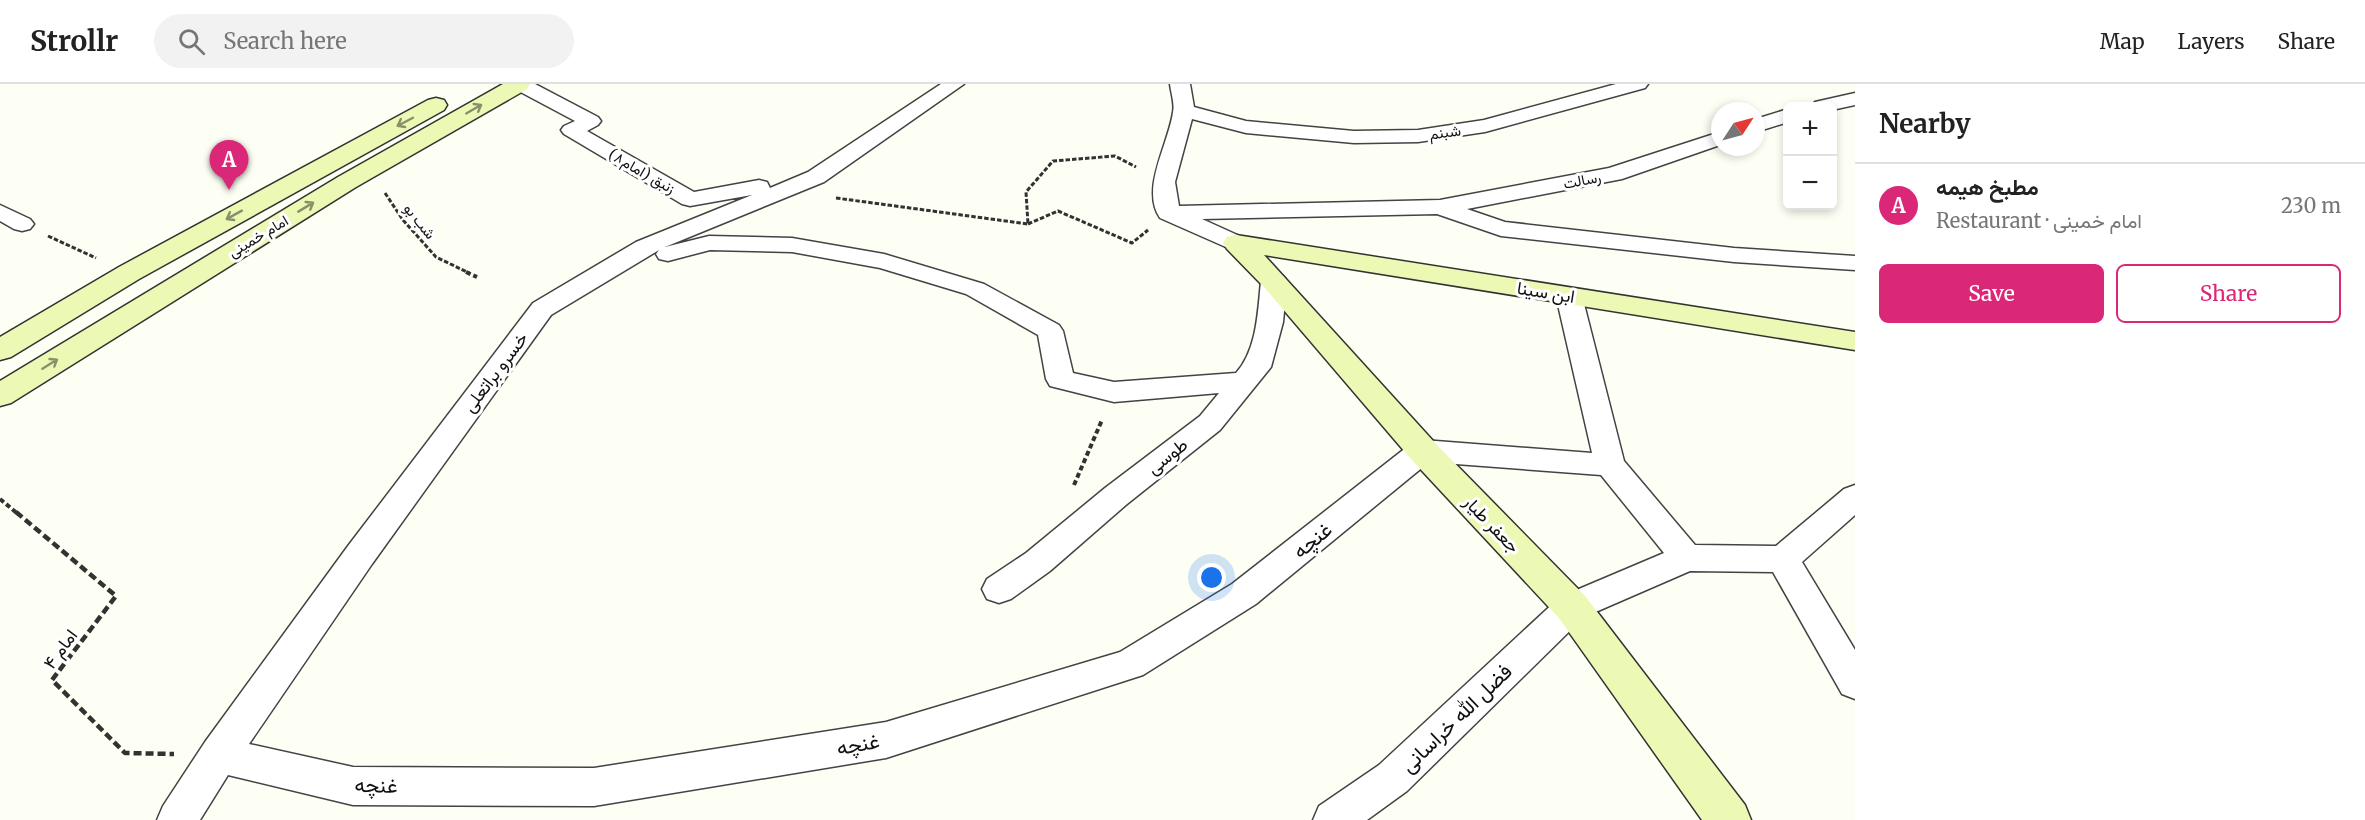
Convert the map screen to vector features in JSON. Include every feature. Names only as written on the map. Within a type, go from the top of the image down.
[{"type":"main road","name":"امام خمینی","points":[[0,350],[129,273],[475,84]]},
{"type":"main road","name":"امام خمینی","points":[[0,395],[347,182],[519,84]]},
{"type":"main road","name":"جعفر طیار","points":[[1236,243],[1274,281],[1423,451],[1572,607],[1729,820]]},
{"type":"main road","name":"ابن سینا","points":[[1236,243],[1855,341]]},
{"type":"street","name":"زنبق (امام۸)","points":[[519,84],[591,121],[571,130],[690,199],[816,177]]},
{"type":"street","name":"خسرو براتعلی","points":[[177,820],[219,755],[360,555],[542,309],[645,247],[816,177],[954,84]]},
{"type":"street","points":[[1168,213],[1164,182],[1184,111],[1180,84]]},
{"type":"street","name":"شبنم","points":[[1184,111],[1246,127],[1354,136],[1419,136],[1485,126],[1638,84]]},
{"type":"street","points":[[1837,103],[1855,99]]},
{"type":"street","points":[[1765,123],[1783,117]]},
{"type":"street","name":"رسالت","points":[[1439,207],[1614,174],[1711,141]]},
{"type":"street","points":[[1168,213],[1439,207],[1501,229],[1734,255],[1855,263]]},
{"type":"street","points":[[0,212],[22,224]]},
{"type":"street","points":[[1168,213],[1236,243]]},
{"type":"street","points":[[607,270],[710,243],[792,245],[884,261],[975,289],[1050,331],[1060,379],[1114,392],[1244,382]]},
{"type":"street","name":"طوسی","points":[[999,589],[1038,562],[1210,423],[1257,367],[1270,322],[1274,281]]},
{"type":"street","points":[[1569,296],[1610,465],[1687,558]]},
{"type":"street","points":[[1423,451],[1610,465]]},
{"type":"street","name":"غنچه","points":[[219,755],[353,786],[594,787],[886,740],[1130,664],[1244,594],[1423,451]]},
{"type":"street","points":[[1572,607],[1687,558],[1783,559],[1855,497]]},
{"type":"street","points":[[1783,559],[1855,683]]},
{"type":"street","name":"فضل الله خراسانی","points":[[1333,820],[1393,778],[1572,607]]},
{"type":"path","points":[[1028,224],[1026,192],[1053,161],[1115,156],[1164,182]]},
{"type":"path","name":"شب بو","points":[[347,182],[387,193],[403,220],[436,257],[477,277]]},
{"type":"path","points":[[782,190],[1028,224],[1058,211],[1132,243],[1168,213]]},
{"type":"path","points":[[22,224],[129,273]]},
{"type":"path","points":[[1114,392],[1073,488],[1137,480]]},
{"type":"path","name":"امام ۴","points":[[0,499],[116,596],[52,680],[125,753],[219,755]]},
{"type":"place","name":"مطبخ هیمه","points":[[229,190]]}]
